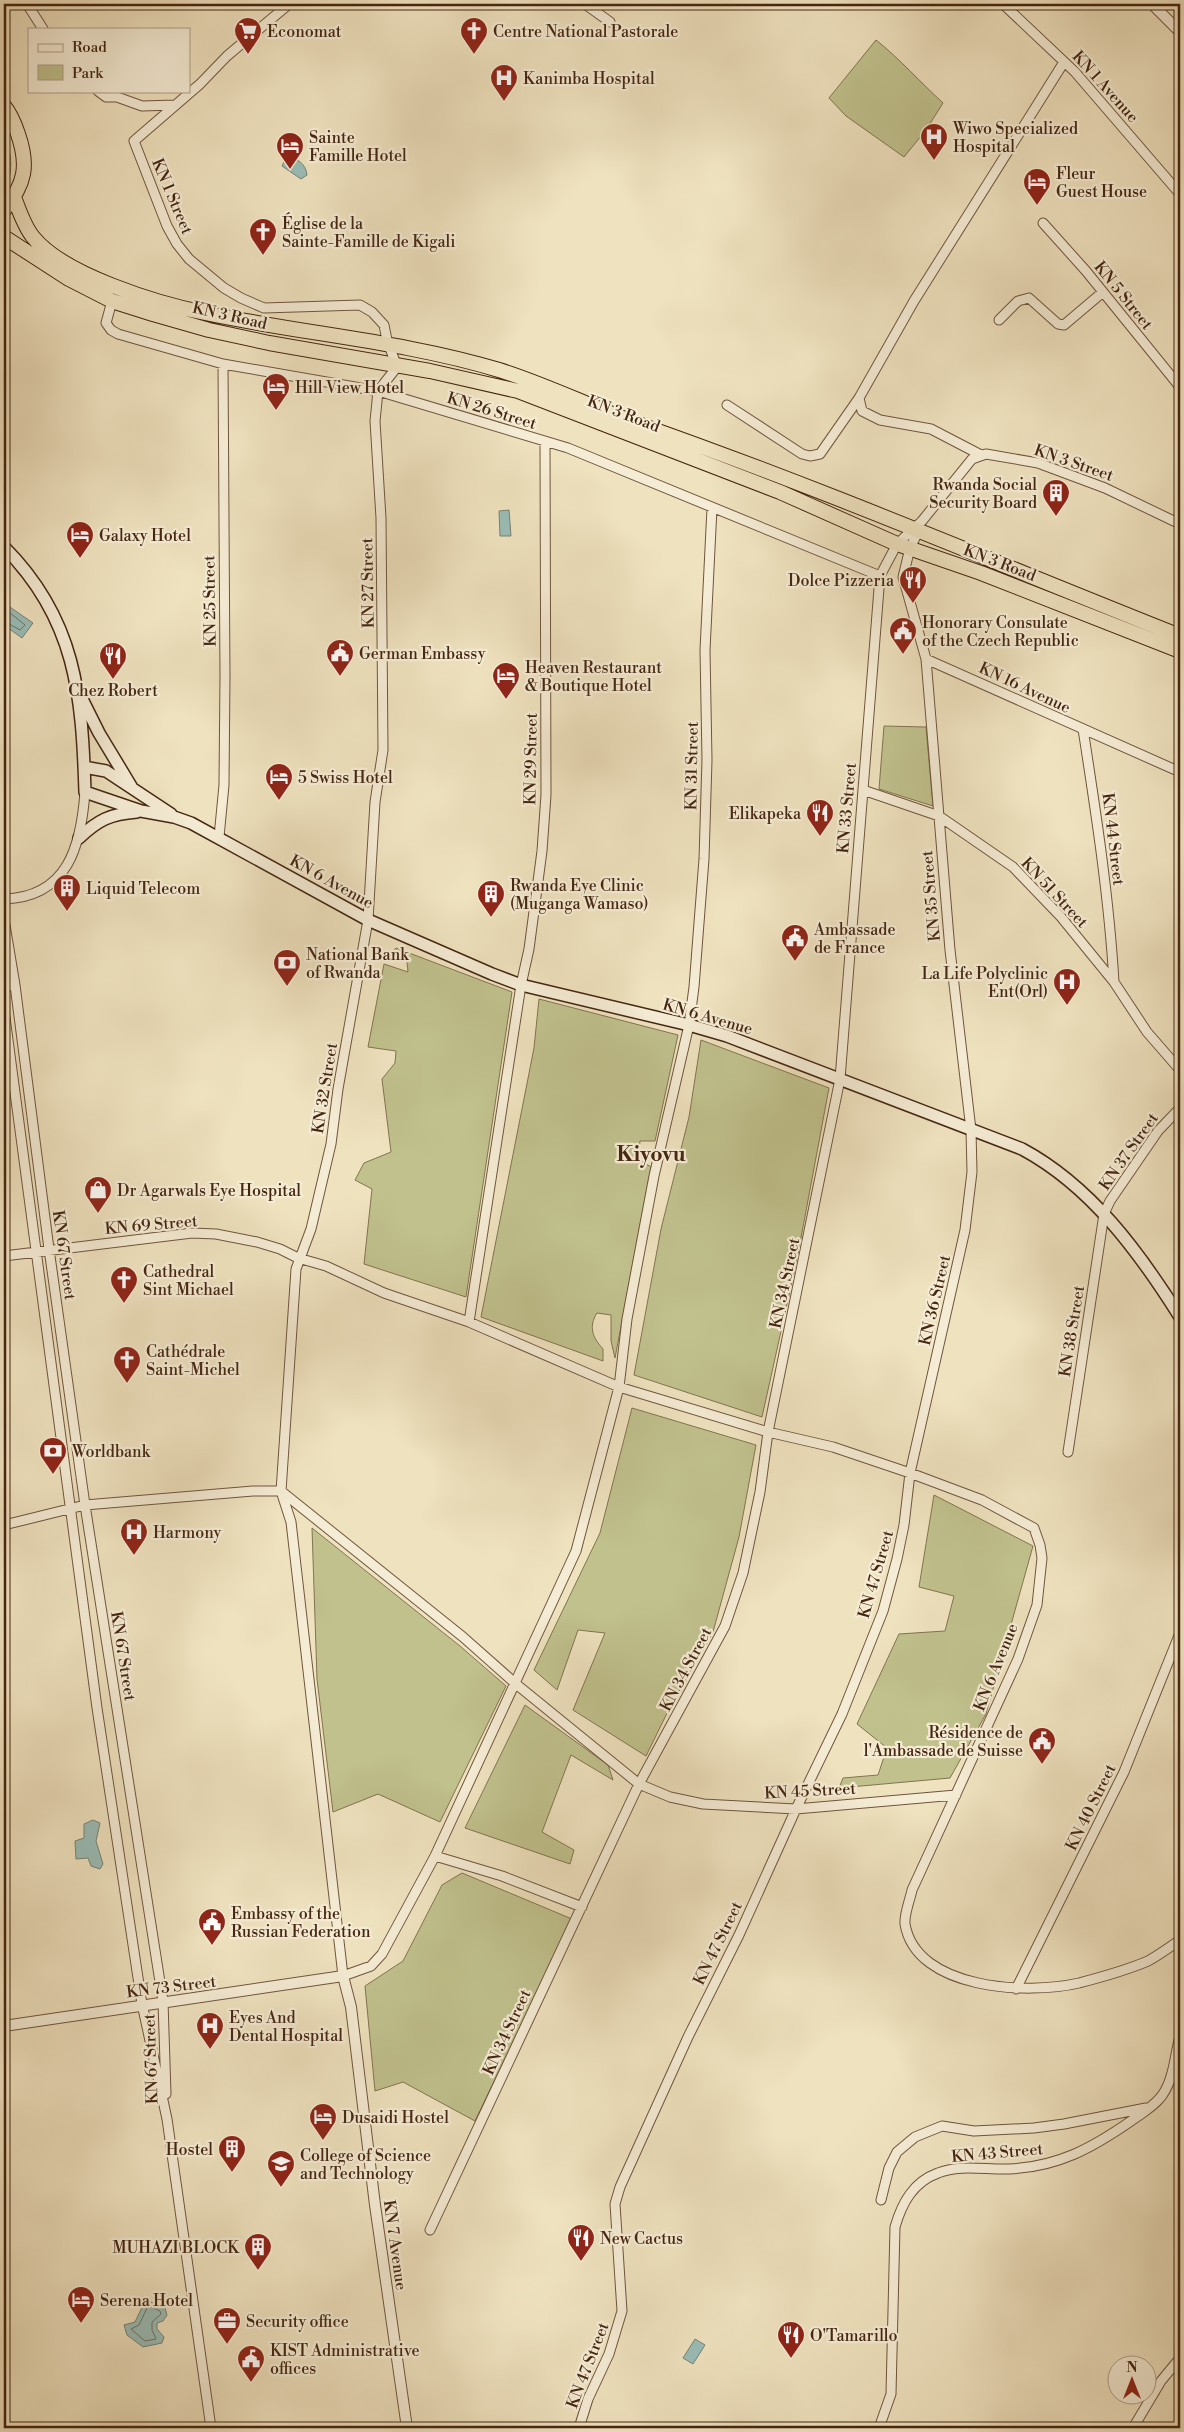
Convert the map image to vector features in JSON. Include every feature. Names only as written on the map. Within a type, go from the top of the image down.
[{"type":"highway","points":[[4,106],[16,129],[23,149],[25,165],[20,185],[4,210]]},
{"type":"highway","name":"KN 3 Road","points":[[14,197],[33,237],[48,252],[69,265],[126,290],[190,310],[262,325],[388,344],[442,355],[527,380],[918,527],[1180,636]]},
{"type":"highway","name":"KN 3 Road","points":[[4,237],[69,279],[112,301],[209,330],[397,367],[430,371],[518,392],[780,492],[904,546],[981,573],[1180,651]]},
{"type":"main road","points":[[4,547],[40,589],[52,609],[68,646],[78,692],[85,792]]},
{"type":"main road","points":[[78,692],[99,733],[131,786]]},
{"type":"main road","name":"KN 6 Avenue","points":[[84,767],[106,771],[131,786],[174,817],[219,837],[318,894],[368,920],[521,985],[689,1025],[727,1036],[1022,1149],[1047,1162],[1104,1214],[1159,1284],[1180,1317]]},
{"type":"main road","name":"KN 6 Avenue","points":[[85,792],[141,811],[174,817]]},
{"type":"main road","points":[[79,838],[93,825],[108,816],[141,811]]},
{"type":"street","points":[[27,4],[42,28]]},
{"type":"street","name":"KN 1 Street","points":[[289,4],[227,56],[200,84],[134,141],[166,226],[189,259],[224,288],[240,298],[264,308],[360,305],[372,312],[384,325],[388,344]]},
{"type":"street","points":[[585,4],[610,22]]},
{"type":"street","name":"KN 1 Avenue","points":[[1003,4],[1064,62],[1180,194]]},
{"type":"street","points":[[1152,4],[1180,32]]},
{"type":"street","points":[[727,405],[802,454],[810,456],[820,454],[859,398],[914,301],[1064,62]]},
{"type":"street","points":[[99,92],[106,97],[117,97],[142,106],[175,104]]},
{"type":"street","name":"KN 5 Street","points":[[1043,223],[1103,292],[1180,387]]},
{"type":"street","points":[[999,320],[1018,301],[1029,298],[1058,324],[1064,324],[1103,292]]},
{"type":"street","name":"KN 26 Street","points":[[112,301],[106,318],[107,326],[111,330],[159,347],[223,364],[378,391],[545,441],[585,454],[880,576]]},
{"type":"street","points":[[378,391],[397,367],[388,344]]},
{"type":"street","name":"KN 25 Street","points":[[219,837],[224,785],[225,676],[223,364]]},
{"type":"street","name":"KN 27 Street","points":[[368,920],[375,802],[383,750],[381,518],[375,421],[378,391]]},
{"type":"street","name":"KN 3 Street","points":[[859,398],[862,411],[880,420],[931,429],[981,454],[1038,463],[1105,488],[1180,524]]},
{"type":"street","name":"KN 29 Street","points":[[469,1322],[521,985],[531,939],[542,851],[546,795],[545,441]]},
{"type":"street","points":[[926,659],[904,587],[904,546],[972,459],[981,454]]},
{"type":"street","name":"KN 31 Street","points":[[343,1976],[371,1966],[382,1954],[436,1856],[576,1551],[590,1504],[619,1387],[627,1319],[654,1176],[689,1025],[704,859],[707,760],[705,650],[712,508]]},
{"type":"street","points":[[904,546],[918,527]]},
{"type":"street","name":"KN 33 Street","points":[[840,1079],[880,576],[904,546]]},
{"type":"street","name":"KN 16 Avenue","points":[[926,659],[1180,772]]},
{"type":"street","name":"KN 35 Street","points":[[926,659],[950,950],[971,1130]]},
{"type":"street","name":"KN 44 Street","points":[[1083,729],[1112,943],[1114,982]]},
{"type":"street","name":"KN 51 Street","points":[[863,790],[939,816],[1013,867],[1061,917],[1114,982],[1147,1032],[1180,1070]]},
{"type":"street","points":[[4,899],[29,896],[41,891],[65,870],[79,838],[85,792]]},
{"type":"street","name":"KN 67 Street","points":[[4,919],[15,985],[49,1249],[85,1505],[163,2001],[167,2119]]},
{"type":"street","name":"KN 32 Street","points":[[281,1491],[296,1269],[298,1258],[311,1229],[331,1144],[338,1088],[368,920]]},
{"type":"street","points":[[4,986],[15,985]]},
{"type":"street","name":"KN 67 Street","points":[[4,1010],[69,1508],[142,2004],[167,2119]]},
{"type":"street","name":"KN 34 Street","points":[[430,2230],[639,1784],[725,1626],[743,1573],[760,1492],[768,1432],[840,1079]]},
{"type":"street","name":"KN 37 Street","points":[[1104,1214],[1110,1201],[1158,1131],[1180,1108]]},
{"type":"street","name":"KN 36 Street","points":[[910,1473],[965,1230],[972,1172],[971,1130]]},
{"type":"street","name":"KN 38 Street","points":[[1068,1452],[1104,1214]]},
{"type":"street","name":"KN 69 Street","points":[[4,1256],[166,1236],[216,1234],[257,1242],[280,1249],[298,1258],[326,1266],[384,1293],[469,1322]]},
{"type":"street","name":"KN 6 Avenue","points":[[469,1322],[619,1387],[768,1432],[833,1447],[910,1473],[982,1500],[1034,1528],[1042,1558],[1036,1605],[1018,1660],[912,1890],[905,1923],[915,1951],[946,1972],[974,1982],[1016,1989],[1057,1987],[1102,1976],[1148,1960],[1180,1940]]},
{"type":"street","name":"KN 47 Street","points":[[579,2428],[588,2399],[610,2354],[622,2311],[615,2204],[620,2187],[688,2037],[739,1934],[842,1714],[883,1611],[904,1525],[910,1473]]},
{"type":"street","points":[[4,1525],[85,1505],[253,1491],[281,1491],[291,1522],[343,1976]]},
{"type":"street","name":"KN 45 Street","points":[[281,1491],[464,1637],[516,1684],[639,1784],[670,1797],[703,1804],[796,1809],[956,1795]]},
{"type":"street","name":"KN 40 Street","points":[[1016,1989],[1124,1772],[1180,1633]]},
{"type":"street","points":[[436,1856],[502,1876],[582,1907]]},
{"type":"street","name":"KN 73 Street","points":[[4,2026],[142,2004],[231,1994],[343,1976]]},
{"type":"street","name":"KN 7 Avenue","points":[[343,1976],[351,2007],[375,2205],[407,2428]]},
{"type":"street","name":"KN 43 Street","points":[[881,2426],[891,2394],[895,2227],[901,2207],[911,2191],[922,2180],[938,2172],[956,2169],[1010,2169],[1053,2162],[1073,2156],[1106,2138],[1154,2107],[1163,2094],[1170,2076],[1180,2036]]},
{"type":"street","points":[[881,2200],[889,2168],[897,2152],[915,2137],[942,2126],[974,2131],[1034,2128],[1154,2107]]},
{"type":"street","points":[[167,2119],[211,2428]]},
{"type":"street","points":[[1133,2428],[1161,2381],[1180,2358]]},
{"type":"green space","points":[[876,40],[943,103],[926,130],[904,157],[846,116],[829,98]]},
{"type":"green space","points":[[4,135],[11,164],[4,193]]},
{"type":"green space","points":[[884,726],[926,727],[933,806],[879,789]]},
{"type":"green space","points":[[396,948],[512,992],[466,1297],[364,1264],[372,1189],[355,1180],[364,1163],[391,1152],[382,1079],[395,1063],[396,1051],[368,1047],[384,964],[408,972],[407,962],[391,954]]},
{"type":"green space","points":[[539,999],[678,1035],[655,1141],[640,1141],[638,1159],[651,1167],[615,1358],[611,1341],[611,1315],[597,1313],[594,1318],[592,1328],[594,1336],[603,1349],[603,1361],[481,1317],[534,1048]]},
{"type":"green space","points":[[701,1040],[829,1088],[797,1259],[762,1417],[634,1375],[661,1229],[689,1117]]},
{"type":"green space","points":[[632,1408],[756,1445],[739,1537],[713,1632],[671,1705],[646,1756],[573,1710],[605,1633],[578,1630],[557,1690],[534,1670],[600,1533]]},
{"type":"green space","points":[[934,1495],[1033,1546],[986,1714],[950,1778],[839,1788],[843,1778],[878,1775],[887,1748],[857,1724],[899,1634],[945,1631],[954,1596],[919,1587]]},
{"type":"green space","points":[[312,1528],[460,1646],[506,1686],[440,1822],[378,1794],[333,1812],[317,1679]]},
{"type":"green space","points":[[525,1705],[608,1765],[613,1780],[571,1755],[542,1832],[574,1850],[570,1864],[465,1828]]},
{"type":"green space","points":[[462,1873],[572,1919],[475,2121],[403,2082],[375,2091],[365,1986],[403,1961],[442,1885]]},
{"type":"water","points":[[286,158],[300,162],[305,168],[307,175],[301,179],[282,166]]},
{"type":"water","points":[[509,510],[511,536],[500,536],[499,511]]},
{"type":"water","points":[[4,603],[33,623],[22,638],[4,625]]},
{"type":"water","points":[[93,1820],[100,1823],[96,1841],[103,1864],[100,1869],[91,1866],[88,1858],[76,1859],[75,1841],[84,1838],[84,1824]]},
{"type":"water","points":[[151,2302],[165,2308],[167,2315],[163,2321],[157,2323],[157,2329],[164,2337],[162,2343],[143,2347],[127,2335],[124,2325],[135,2322],[144,2303]]},
{"type":"water","points":[[695,2339],[705,2345],[693,2364],[683,2358]]},
{"type":"place","name":"Economat","points":[[248,55]]},
{"type":"place","name":"Centre National Pastorale","points":[[474,55]]},
{"type":"place","name":"Kanimba Hospital","points":[[504,102]]},
{"type":"place","name":"Wiwo Specialized Hospital","points":[[934,161]]},
{"type":"place","name":"Sainte Famille Hotel","points":[[290,170]]},
{"type":"place","name":"Fleur Guest House","points":[[1037,206]]},
{"type":"place","name":"Église de la Sainte-Famille de Kigali","points":[[263,256]]},
{"type":"place","name":"Hill View Hotel","points":[[276,411]]},
{"type":"place","name":"Rwanda Social Security Board","points":[[1056,517]]},
{"type":"place","name":"Galaxy Hotel","points":[[80,559]]},
{"type":"place","name":"Dolce Pizzeria","points":[[913,604]]},
{"type":"place","name":"Honorary Consulate of the Czech Republic","points":[[903,655]]},
{"type":"place","name":"German Embassy","points":[[340,677]]},
{"type":"place","name":"Chez Robert","points":[[113,680]]},
{"type":"place","name":"Heaven Restaurant & Boutique Hotel","points":[[506,700]]},
{"type":"place","name":"5 Swiss Hotel","points":[[279,801]]},
{"type":"place","name":"Elikapeka","points":[[820,837]]},
{"type":"place","name":"Liquid Telecom","points":[[67,912]]},
{"type":"place","name":"Rwanda Eye Clinic (Muganga Wamaso)","points":[[491,918]]},
{"type":"place","name":"Ambassade de France","points":[[795,962]]},
{"type":"place","name":"National Bank of Rwanda","points":[[287,987]]},
{"type":"place","name":"La Life Polyclinic Ent(Orl)","points":[[1067,1006]]},
{"type":"place","name":"Dr Agarwals Eye Hospital","points":[[98,1214]]},
{"type":"place","name":"Cathedral Sint Michael","points":[[124,1304]]},
{"type":"place","name":"Cathédrale Saint-Michel","points":[[127,1384]]},
{"type":"place","name":"Worldbank","points":[[53,1475]]},
{"type":"place","name":"Harmony","points":[[134,1556]]},
{"type":"place","name":"Résidence de l'Ambassade de Suisse","points":[[1042,1765]]},
{"type":"place","name":"Embassy of the Russian Federation","points":[[212,1946]]},
{"type":"place","name":"Eyes And Dental Hospital","points":[[210,2050]]},
{"type":"place","name":"Dusaidi Hostel","points":[[323,2141]]},
{"type":"place","name":"Hostel","points":[[232,2173]]},
{"type":"place","name":"College of Science and Technology","points":[[281,2188]]},
{"type":"place","name":"New Cactus","points":[[581,2262]]},
{"type":"place","name":"MUHAZI BLOCK","points":[[258,2271]]},
{"type":"place","name":"Serena Hotel","points":[[81,2324]]},
{"type":"place","name":"Security office","points":[[227,2345]]},
{"type":"place","name":"O'Tamarillo","points":[[791,2359]]},
{"type":"place","name":"KIST Administrative offices","points":[[251,2383]]},
{"type":"district","name":"Kiyovu","points":[[651,1154]]}]
